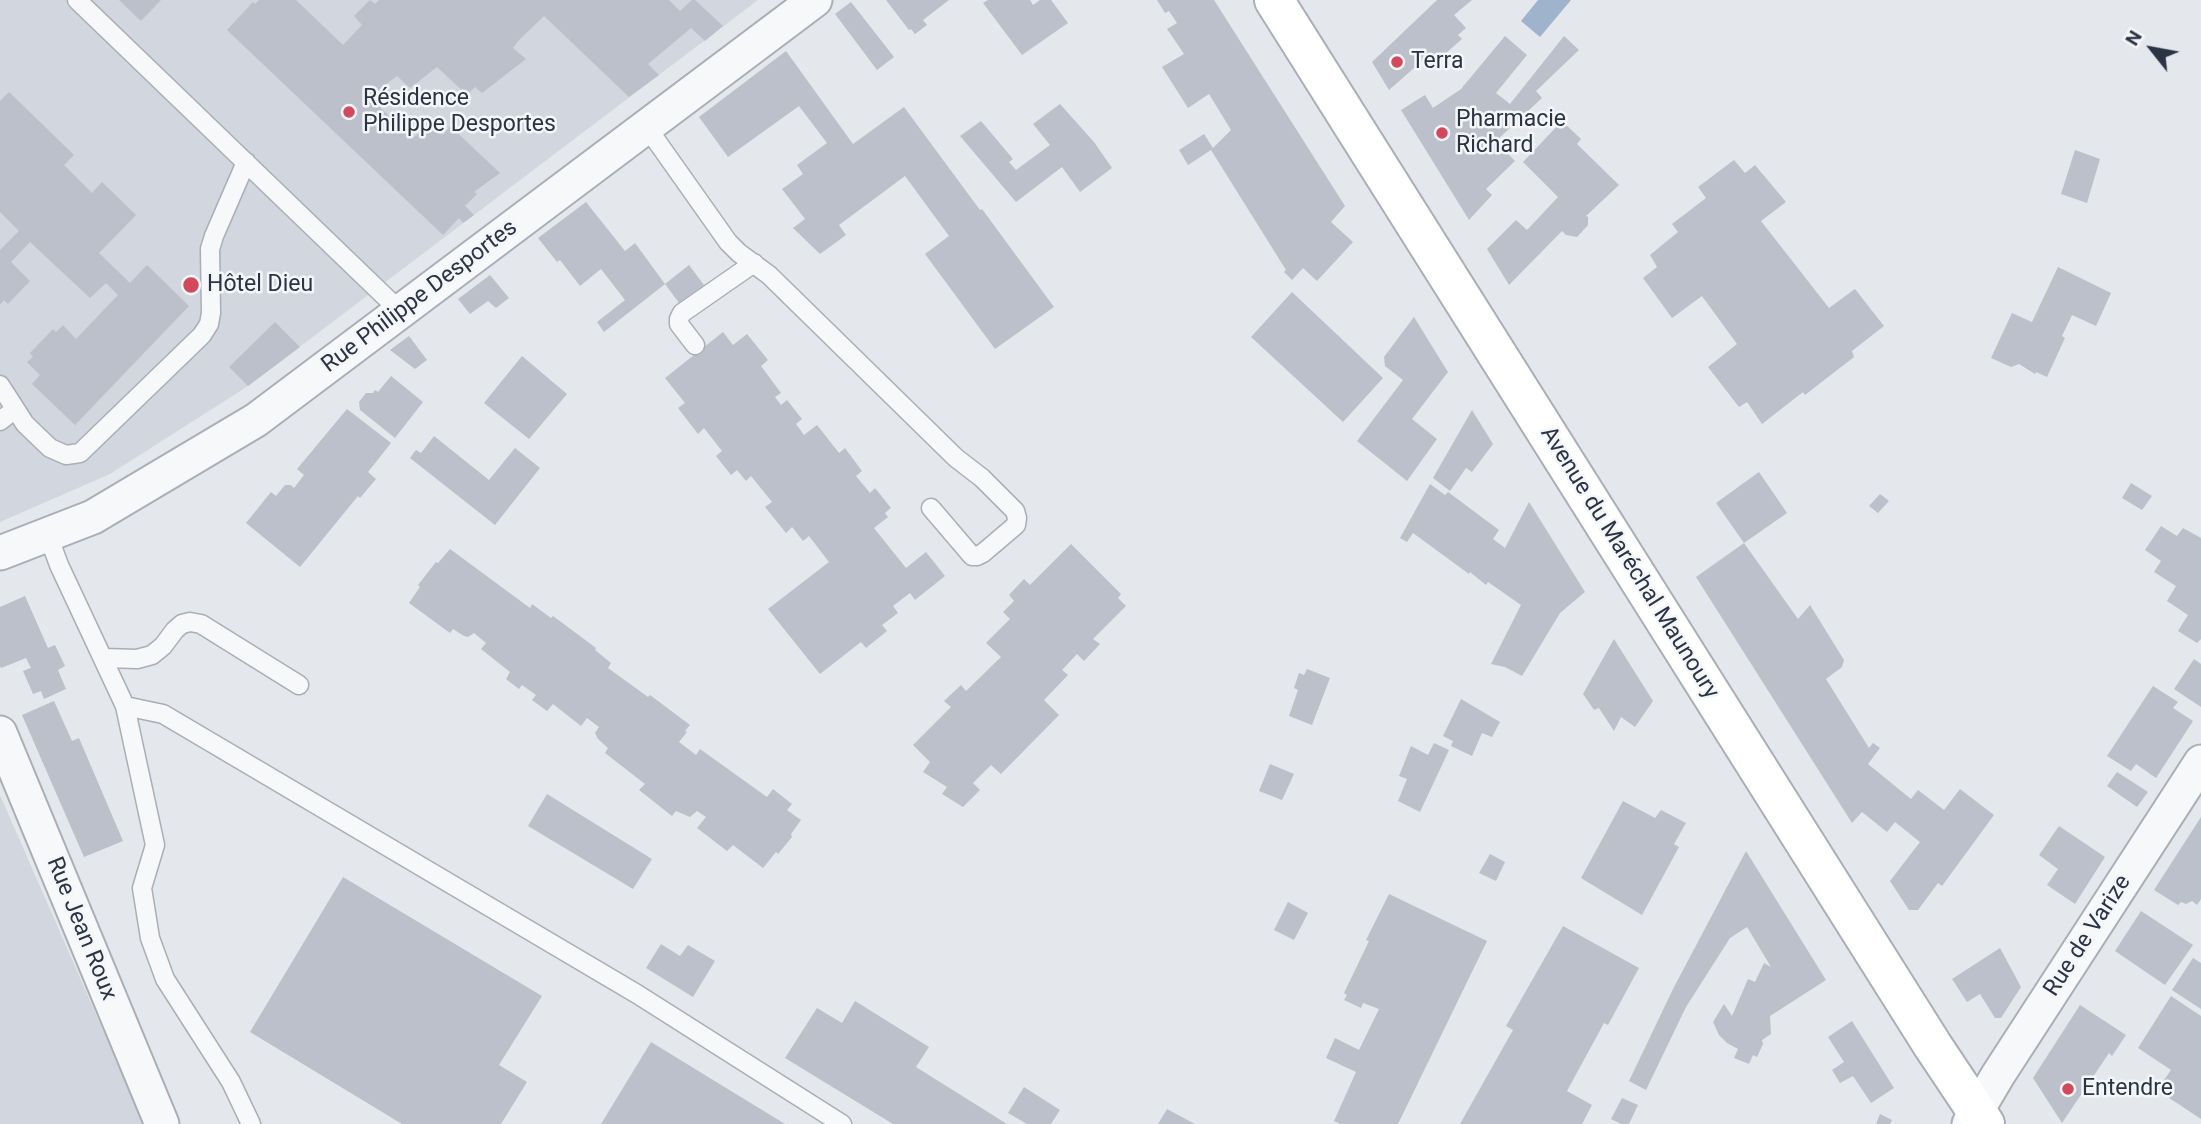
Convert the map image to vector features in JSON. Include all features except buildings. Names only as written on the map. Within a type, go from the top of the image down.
[{"type":"main road","name":"Avenue du Maréchal Maunoury","points":[[1274,0],[1977,1119]]},
{"type":"street","name":"Rue Philippe Desportes","points":[[0,553],[93,517],[256,420],[815,0]]},
{"type":"street","name":"Rue Jean Roux","points":[[0,733],[162,1124]]},
{"type":"street","name":"Rue de Varize","points":[[1977,1119],[1998,1075],[2201,762]]},
{"type":"lane","points":[[77,0],[400,312]]},
{"type":"lane","points":[[646,127],[728,242],[779,285],[956,458],[982,478],[1015,511],[1016,525],[983,553],[972,556],[931,508]]},
{"type":"lane","points":[[0,384],[7,415],[25,424],[50,448],[66,455],[80,453],[202,335],[209,324],[210,249],[246,162]]},
{"type":"lane","points":[[695,345],[680,324],[682,313],[754,263]]},
{"type":"lane","points":[[48,534],[59,565],[125,706],[155,845],[142,888],[150,938],[165,979],[231,1082],[251,1124]]},
{"type":"lane","points":[[104,658],[137,659],[152,655],[175,630],[190,622],[201,624],[299,685]]},
{"type":"lane","points":[[125,706],[163,714],[637,993],[842,1124]]},
{"type":"shaded area","name":"Hôtel Dieu","points":[[0,0],[758,0],[248,386],[110,474],[0,522]]},
{"type":"shaded area","points":[[0,795],[144,1124],[0,1124]]},
{"type":"water","points":[[1538,0],[1571,0],[1540,37],[1521,21]]},
{"type":"place","name":"Terra","points":[[1397,62]]},
{"type":"place","name":"Résidence Philippe Desportes","points":[[349,112]]},
{"type":"place","name":"Pharmacie Richard","points":[[1442,133]]},
{"type":"place","name":"Hôtel Dieu","points":[[191,285]]},
{"type":"place","name":"Entendre","points":[[2068,1089]]}]
